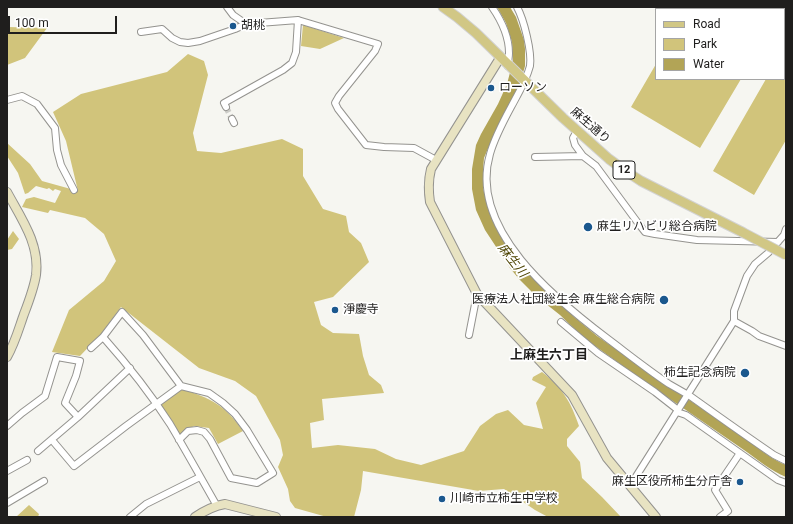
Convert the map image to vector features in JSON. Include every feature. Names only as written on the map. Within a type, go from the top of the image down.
[{"type":"main road","name":"麻生通り","points":[[443,7],[457,17],[562,118],[609,159],[624,170],[641,181],[786,255]]},
{"type":"street","points":[[227,7],[233,15],[246,24]]},
{"type":"street","points":[[492,7],[501,22],[507,40],[509,52],[508,66]]},
{"type":"street","points":[[517,7],[527,36],[530,64],[525,81],[500,128],[488,160],[486,188],[490,206],[497,223],[519,259],[580,318],[640,364],[687,397],[774,455],[786,461]]},
{"type":"street","points":[[226,107],[224,103],[283,70],[292,63],[296,52],[298,20]]},
{"type":"street","points":[[142,32],[162,29],[176,40],[188,43],[200,41],[246,24],[298,20],[378,44],[375,51],[335,103],[366,145],[414,148],[436,160]]},
{"type":"street","points":[[500,58],[431,169],[428,179],[430,202],[477,294],[572,396],[608,458],[656,517]]},
{"type":"street","points":[[7,100],[22,96],[37,104],[55,128],[57,150],[61,164],[74,190]]},
{"type":"street","points":[[577,131],[573,138],[575,145],[583,156],[596,166],[645,232],[697,240],[778,242]]},
{"type":"street","points":[[535,157],[583,156]]},
{"type":"street","points":[[7,192],[24,221],[36,260],[36,275],[30,296],[14,343],[7,356]]},
{"type":"street","points":[[630,486],[734,321],[734,311],[747,276],[755,264],[778,242],[786,229]]},
{"type":"street","points":[[469,335],[477,294]]},
{"type":"street","points":[[90,348],[103,337],[122,312],[143,335],[181,386],[209,393],[235,414],[247,430],[273,474],[257,483],[231,478],[204,432],[197,430],[188,431],[179,440]]},
{"type":"street","points":[[734,321],[759,336],[786,346]]},
{"type":"street","points":[[561,322],[598,353],[778,480],[786,483]]},
{"type":"street","points":[[103,337],[130,368],[156,404],[179,440],[217,506]]},
{"type":"street","points":[[7,426],[45,396],[57,357],[80,361],[76,376],[65,403],[78,417]]},
{"type":"street","points":[[38,451],[78,417],[130,368]]},
{"type":"street","points":[[52,440],[74,466],[181,386]]},
{"type":"street","points":[[720,517],[728,511],[715,490],[740,453]]},
{"type":"street","points":[[7,471],[27,460]]},
{"type":"street","points":[[130,517],[146,504],[200,477]]},
{"type":"street","points":[[7,503],[44,481]]},
{"type":"street","points":[[195,517],[204,511],[225,504],[276,517]]},
{"type":"green space","points":[[765,7],[766,8],[690,8]]},
{"type":"green space","points":[[303,25],[344,38],[320,49],[301,46]]},
{"type":"green space","points":[[7,27],[47,28],[25,58],[7,65]]},
{"type":"green space","points":[[188,54],[204,61],[208,75],[193,133],[197,151],[221,153],[282,139],[303,149],[303,176],[323,209],[346,216],[349,232],[361,243],[369,262],[333,297],[314,302],[321,325],[333,333],[359,334],[363,356],[369,375],[381,385],[384,393],[322,399],[324,420],[310,423],[312,448],[338,445],[375,449],[396,459],[421,465],[464,451],[480,426],[496,414],[508,410],[524,425],[543,429],[536,403],[546,387],[532,380],[533,377],[542,372],[560,389],[569,402],[576,417],[579,426],[567,439],[567,446],[580,462],[582,478],[621,517],[548,517],[504,489],[479,491],[363,471],[361,490],[354,517],[327,517],[295,508],[290,501],[288,489],[278,467],[283,455],[280,440],[256,396],[235,381],[199,368],[121,307],[101,334],[80,356],[52,352],[69,310],[104,281],[116,261],[104,234],[85,218],[50,210],[48,213],[22,207],[26,199],[34,197],[55,203],[61,191],[55,189],[53,191],[49,188],[47,189],[36,186],[25,194],[18,173],[7,156],[7,143],[30,164],[42,181],[78,191],[66,141],[53,112],[81,94],[167,72]]},
{"type":"green space","points":[[786,64],[786,140],[754,195],[713,171],[765,80],[785,80]]},
{"type":"green space","points":[[655,66],[655,80],[740,80],[700,148],[631,107]]},
{"type":"green space","points":[[13,231],[19,239],[12,249],[7,250],[7,240]]},
{"type":"green space","points":[[181,389],[209,399],[230,415],[243,431],[218,444],[209,428],[194,426],[178,435],[161,406],[161,403]]},
{"type":"green space","points":[[29,505],[39,514],[38,517],[16,517]]},
{"type":"water","name":"麻生川","points":[[497,7],[510,7],[516,17],[524,40],[525,49],[525,66],[520,83],[484,158],[483,188],[488,208],[491,217],[505,241],[528,273],[543,285],[573,316],[597,336],[768,455],[786,465],[786,477],[764,465],[584,338],[519,279],[485,230],[476,210],[472,189],[472,169],[476,145],[507,84],[513,61],[512,42],[506,23]]},
{"type":"tunnel","points":[[226,107],[232,119]]},
{"type":"place","name":"胡桃","points":[[233,26]]},
{"type":"place","name":"ローソン","points":[[491,88]]},
{"type":"place","name":"麻生リハビリ総合病院","points":[[588,227]]},
{"type":"place","name":"医療法人社団総生会 麻生総合病院","points":[[664,300]]},
{"type":"place","name":"淨慶寺","points":[[335,310]]},
{"type":"place","name":"柿生記念病院","points":[[745,373]]},
{"type":"place","name":"麻生区役所柿生分庁舎","points":[[740,482]]},
{"type":"place","name":"川崎市立柿生中学校","points":[[442,499]]},
{"type":"district","name":"上麻生六丁目","points":[[549,356]]}]
